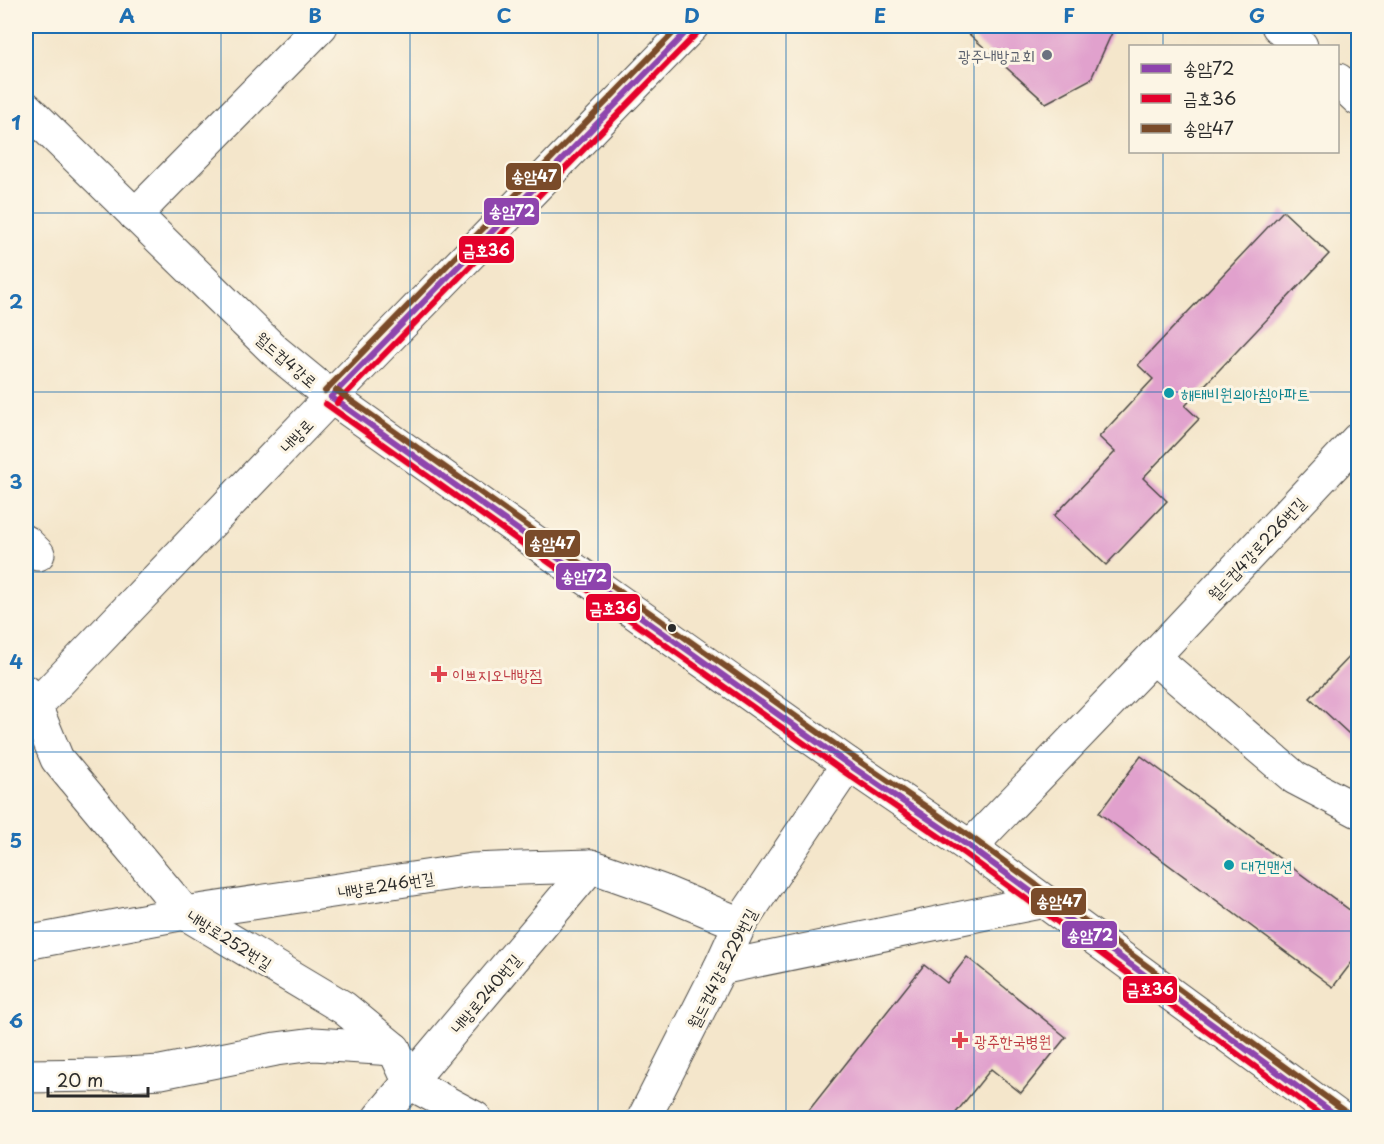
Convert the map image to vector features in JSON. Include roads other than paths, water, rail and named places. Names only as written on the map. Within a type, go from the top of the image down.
[{"type":"street","points":[[135,215],[321,26]]},
{"type":"street","name":"내방로","points":[[29,705],[692,26]]},
{"type":"street","points":[[1278,26],[1299,45]]},
{"type":"street","points":[[1339,81],[1359,99]]},
{"type":"street","name":"월드컵4강로","points":[[26,108],[275,351],[331,397],[848,764],[970,847],[1340,1119]]},
{"type":"street","name":"월드컵4강로226번길","points":[[970,847],[1359,439]]},
{"type":"street","points":[[1153,657],[1295,778],[1359,811]]},
{"type":"street","name":"내방로252번길","points":[[29,705],[57,759],[185,913],[344,1008],[394,1049],[410,1083]]},
{"type":"street","name":"월드컵4강로229번길","points":[[644,1119],[740,924],[848,764]]},
{"type":"street","name":"내방로246번길","points":[[26,943],[185,913],[472,870],[591,866],[659,890],[740,924]]},
{"type":"street","name":"내방로240번길","points":[[379,1119],[591,866]]},
{"type":"street","points":[[720,968],[1044,901]]},
{"type":"street","points":[[26,1076],[161,1072],[276,1049],[314,1044],[394,1049]]},
{"type":"street","points":[[410,1083],[475,1119]]},
{"type":"place","name":"광주내방교회","points":[[1047,55]]},
{"type":"place","name":"해태비원의아침아파트","points":[[1169,393]]},
{"type":"place","name":"이쁘지오내방점","points":[[439,674]]},
{"type":"place","name":"대건맨션","points":[[1229,865]]},
{"type":"place","name":"광주한국병원","points":[[960,1040]]}]
